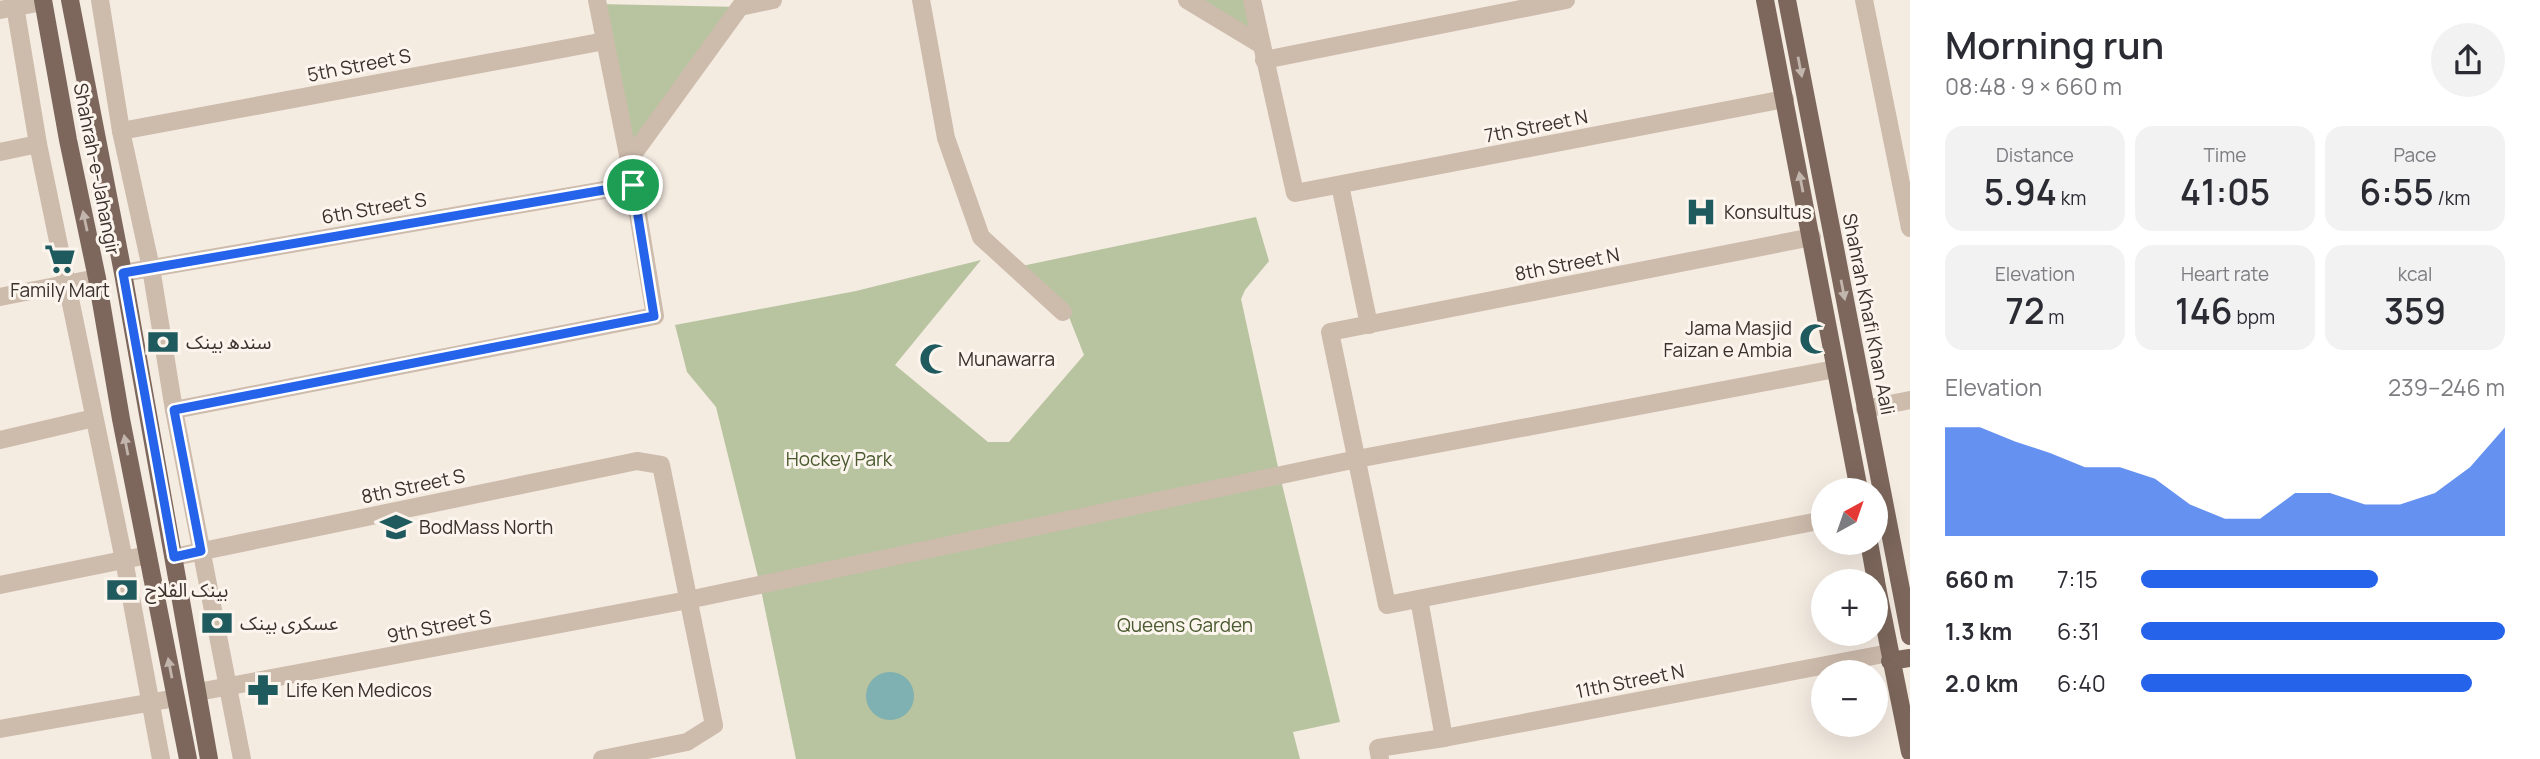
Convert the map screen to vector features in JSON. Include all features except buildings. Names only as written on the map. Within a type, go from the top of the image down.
[{"type":"main road","name":"Shahrah-e-Jahangir","points":[[70,0],[123,273],[209,759]]},
{"type":"main road","points":[[1765,0],[1856,478]]},
{"type":"main road","name":"Shahrah Khafi Khan Aali","points":[[1787,0],[1910,636]]},
{"type":"main road","name":"Shahrah-e-Jahangir","points":[[43,1],[188,759]]},
{"type":"main road","points":[[1840,401],[1864,403]]},
{"type":"main road","points":[[1888,646],[1910,752]]},
{"type":"main road","points":[[1890,657],[1910,658]]},
{"type":"street","points":[[100,0],[121,131],[151,268],[174,410],[242,759]]},
{"type":"street","points":[[174,410],[654,316],[629,160],[597,0]]},
{"type":"street","points":[[629,160],[740,4],[773,0]]},
{"type":"street","points":[[921,0],[946,138],[981,237],[1063,312]]},
{"type":"street","points":[[1187,0],[1262,52],[1566,0]]},
{"type":"street","points":[[1252,0],[1262,52]]},
{"type":"street","points":[[1864,0],[1910,228]]},
{"type":"street","points":[[43,1],[10,6],[124,559],[161,759]]},
{"type":"street","name":"5th Street S","points":[[121,131],[605,41]]},
{"type":"street","name":"7th Street N","points":[[1262,52],[1295,193],[1785,99]]},
{"type":"street","points":[[0,152],[38,144]]},
{"type":"street","name":"6th Street S","points":[[123,273],[633,185]]},
{"type":"street","points":[[1340,185],[1369,325]]},
{"type":"street","name":"8th Street N","points":[[1357,460],[1330,332],[1812,237]]},
{"type":"street","points":[[0,297],[97,278]]},
{"type":"street","name":"9th Street S","points":[[198,692],[688,600],[1357,460],[1835,369]]},
{"type":"street","points":[[1864,403],[1910,400]]},
{"type":"street","points":[[0,440],[94,418]]},
{"type":"street","points":[[1357,460],[1387,605],[1811,523]]},
{"type":"street","name":"8th Street S","points":[[174,557],[637,461],[661,466],[688,600]]},
{"type":"street","points":[[0,584],[148,555]]},
{"type":"street","points":[[1419,599],[1444,738]]},
{"type":"street","points":[[602,759],[687,743],[714,725],[688,600]]},
{"type":"street","name":"11th Street N","points":[[1379,754],[1444,738],[1890,657]]},
{"type":"street","points":[[0,729],[176,698]]},
{"type":"green space","points":[[1187,0],[1252,0],[1260,44]]},
{"type":"green space","points":[[598,4],[740,7],[629,160]]},
{"type":"green space","points":[[1256,217],[1269,261],[1245,290],[1241,299],[1280,476],[1340,722],[1293,732],[1300,759],[796,759],[760,585],[716,407],[687,372],[675,325],[856,291],[981,260],[895,365],[988,442],[1009,442],[1084,355],[1067,312],[1017,267]]},
{"type":"water","points":[[890,672],[907,679],[914,696],[907,713],[890,720],[873,713],[866,696],[873,679]]},
{"type":"place","name":"Konsultus","points":[[1701,212]]},
{"type":"place","name":"Family Mart","points":[[60,259]]},
{"type":"place","name":"Jama Masjid Faizan e Ambia","points":[[1815,339]]},
{"type":"place","name":"سندھ بینک","points":[[163,342]]},
{"type":"place","name":"Munawarra","points":[[935,359]]},
{"type":"place","name":"BodMass North","points":[[396,527]]},
{"type":"place","name":"بینک الفلاح","points":[[122,590]]},
{"type":"place","name":"عسکری بینک","points":[[217,623]]},
{"type":"place","name":"Life Ken Medicos","points":[[263,690]]},
{"type":"route","points":[[633,185],[654,316],[174,410],[201,551],[174,557],[123,273],[633,185]]},
{"type":"park label","name":"Hockey Park","points":[[839,459]]},
{"type":"park label","name":"Queens Garden","points":[[1185,625]]}]
